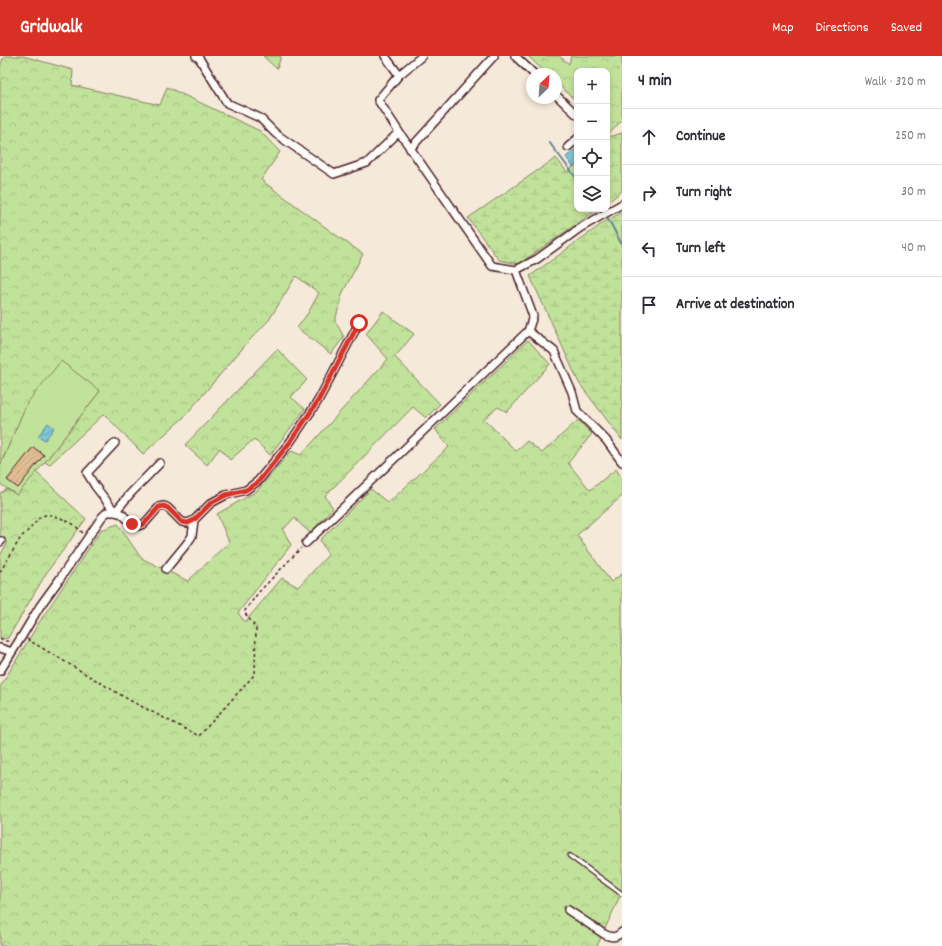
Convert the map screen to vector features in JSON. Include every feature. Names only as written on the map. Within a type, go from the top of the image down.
[{"type":"street","points":[[196,56],[199,58],[227,103],[260,118],[276,134],[334,174],[367,163],[399,132]]},
{"type":"street","points":[[385,56],[399,75]]},
{"type":"street","points":[[422,56],[399,75],[378,100],[410,149],[492,266],[516,270],[537,259],[580,228],[622,204]]},
{"type":"street","points":[[410,149],[494,56]]},
{"type":"street","points":[[516,56],[528,68]]},
{"type":"street","points":[[562,101],[574,112]]},
{"type":"street","points":[[568,148],[576,140]]},
{"type":"street","points":[[306,543],[528,331],[533,316],[516,270]]},
{"type":"street","points":[[0,671],[40,606],[107,512],[122,514],[132,524],[138,526],[144,524],[159,507],[164,506],[182,522],[188,523],[194,520],[211,503],[226,495],[246,490],[258,482],[291,441],[318,401],[359,323]]},
{"type":"street","points":[[528,331],[554,351],[572,392],[577,411],[606,440],[622,462]]},
{"type":"street","points":[[114,512],[87,473],[115,443]]},
{"type":"street","points":[[114,512],[160,463]]},
{"type":"street","points":[[166,569],[192,536],[194,520]]},
{"type":"street","points":[[0,648],[12,652]]},
{"type":"street","points":[[568,910],[604,934],[614,937],[622,932]]},
{"type":"lane","points":[[570,856],[622,894]]},
{"type":"path","points":[[0,572],[21,537],[44,514],[63,519],[73,524],[84,536]]},
{"type":"path","points":[[22,636],[131,701],[199,736],[255,674],[256,628],[244,612],[258,593],[306,543]]},
{"type":"green space","points":[[4,56],[23,56],[73,70],[72,85],[160,105],[167,87],[260,131],[280,152],[261,180],[363,254],[343,292],[335,321],[344,337],[331,354],[297,328],[308,313],[319,293],[296,276],[269,320],[247,343],[184,417],[143,454],[104,414],[49,465],[45,462],[100,391],[27,403],[0,466],[0,67]]},
{"type":"green space","points":[[263,56],[281,56],[277,69]]},
{"type":"green space","points":[[528,56],[559,56],[569,64],[571,56],[622,56],[622,120],[610,133],[610,68],[574,68],[574,99],[562,88],[562,68],[541,68]]},
{"type":"green space","points":[[622,133],[622,191],[610,201],[610,136]]},
{"type":"green space","points":[[556,158],[567,172],[574,166],[574,212],[594,212],[519,264],[499,260],[468,218]]},
{"type":"green space","points":[[622,212],[622,440],[579,383],[530,276],[603,223]]},
{"type":"green space","points":[[383,311],[414,334],[395,357],[440,404],[426,418],[413,407],[325,496],[333,508],[310,533],[294,518],[283,530],[291,545],[238,613],[245,622],[282,578],[298,587],[328,555],[320,540],[371,489],[388,503],[449,447],[435,429],[528,340],[550,364],[507,412],[498,407],[484,419],[516,451],[527,441],[542,453],[578,420],[592,434],[568,463],[590,490],[616,469],[622,479],[622,496],[577,535],[611,582],[622,574],[622,892],[597,946],[0,946],[0,687],[40,621],[101,530],[118,524],[141,558],[188,581],[229,542],[217,514],[257,491],[291,451],[301,455],[388,359],[366,334]]},
{"type":"green space","points":[[277,349],[307,380],[291,397],[305,409],[270,455],[254,439],[230,460],[220,448],[207,465],[185,445]]},
{"type":"green space","points":[[61,361],[100,391],[45,462],[17,495],[0,484],[0,466],[27,403]]},
{"type":"green space","points":[[36,472],[86,519],[47,572],[8,638],[0,639],[0,556],[7,543],[0,537],[0,493],[7,489],[17,495]]},
{"type":"water","points":[[574,150],[574,166],[573,167],[566,157]]},
{"type":"water","points":[[48,423],[54,428],[45,440],[38,436]]},
{"type":"building","points":[[33,447],[44,455],[18,488],[7,480]]},
{"type":"waterway","points":[[549,142],[575,176]]},
{"type":"waterway","points":[[605,216],[622,245]]},
{"type":"route","points":[[132,524],[138,526],[144,524],[159,507],[164,506],[182,522],[188,523],[194,520],[211,503],[226,495],[246,490],[258,482],[291,441],[318,401],[359,323]]}]
